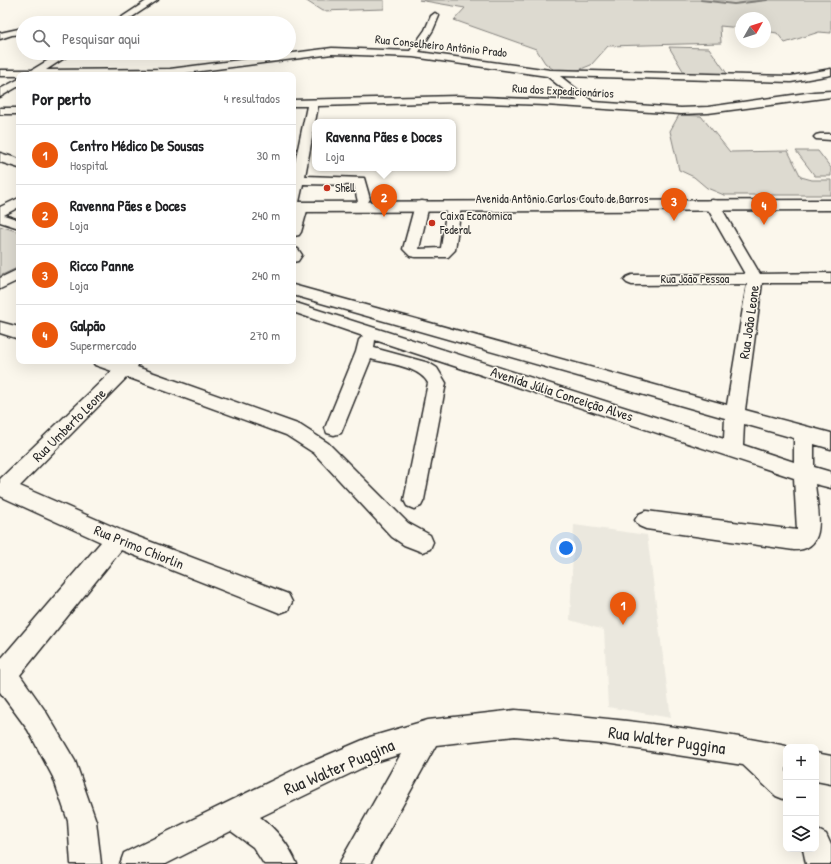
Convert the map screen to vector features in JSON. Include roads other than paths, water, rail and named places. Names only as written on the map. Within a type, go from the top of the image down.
[{"type":"main road","points":[[0,145],[16,151]]},
{"type":"main road","points":[[0,157],[16,163]]},
{"type":"main road","name":"Avenida Antônio Carlos Couto de Barros","points":[[296,203],[363,199],[831,198]]},
{"type":"main road","name":"Avenida Antônio Carlos Couto de Barros","points":[[296,203],[422,206],[712,204],[831,205]]},
{"type":"street","points":[[128,16],[154,0]]},
{"type":"street","points":[[412,54],[429,30],[435,16]]},
{"type":"street","points":[[0,30],[16,32]]},
{"type":"street","points":[[0,36],[11,32]]},
{"type":"street","name":"Rua Conselheiro Antônio Prado","points":[[296,57],[332,51],[412,54],[550,73],[756,79],[791,79],[831,72]]},
{"type":"street","points":[[35,72],[55,60]]},
{"type":"street","name":"Rua Conselheiro Antônio Prado","points":[[170,72],[253,65],[281,60]]},
{"type":"street","name":"Rua Conselheiro Antônio Prado","points":[[0,73],[16,74]]},
{"type":"street","points":[[550,73],[590,105]]},
{"type":"street","points":[[0,94],[16,84]]},
{"type":"street","name":"Rua dos Expedicionários","points":[[296,103],[458,99],[680,111],[708,110],[814,95],[831,94]]},
{"type":"street","points":[[296,192],[313,102]]},
{"type":"street","points":[[0,111],[16,111]]},
{"type":"street","points":[[297,180],[360,181],[363,199]]},
{"type":"street","name":"Rua João Leone","points":[[712,204],[755,279],[735,415],[733,450]]},
{"type":"street","points":[[422,206],[410,249],[415,253],[444,254],[448,250],[454,206]]},
{"type":"street","points":[[0,284],[16,276]]},
{"type":"street","name":"Rua João Pessoa","points":[[632,280],[831,278]]},
{"type":"street","name":"Avenida Júlia Conceição Alves","points":[[296,291],[831,441]]},
{"type":"street","name":"Avenida Júlia Conceição Alves","points":[[296,308],[804,473],[831,480]]},
{"type":"street","points":[[0,327],[16,332]]},
{"type":"street","points":[[334,428],[365,352],[367,345],[366,331]]},
{"type":"street","points":[[365,352],[422,366],[431,372],[437,383],[414,500]]},
{"type":"street","points":[[129,365],[293,430],[305,437],[321,448],[400,530],[412,538],[422,542]]},
{"type":"street","name":"Rua Umberto Leone","points":[[2,488],[129,365]]},
{"type":"street","points":[[646,520],[803,540],[808,533],[804,473],[804,433]]},
{"type":"street","name":"Rua Primo Chiorlin","points":[[2,488],[118,539],[280,602]]},
{"type":"street","points":[[86,864],[82,821],[65,771],[37,721],[2,677],[118,539]]},
{"type":"street","name":"Rua Walter Puggina","points":[[135,864],[312,776],[370,750],[428,733],[515,723],[604,731],[749,752],[783,759]]},
{"type":"street","points":[[354,864],[428,733]]},
{"type":"street","points":[[749,752],[783,783]]},
{"type":"street","points":[[819,767],[831,770]]},
{"type":"street","points":[[233,815],[263,837],[282,864]]},
{"type":"street","points":[[818,852],[821,864]]},
{"type":"waterway","points":[[701,0],[734,4],[767,0]]},
{"type":"place","name":"Shell","points":[[327,188]]},
{"type":"place","name":"Ravenna Pães e Doces","points":[[384,217]]},
{"type":"place","name":"Ricco Panne","points":[[674,221]]},
{"type":"place","name":"Caixa Econômica Federal","points":[[432,223]]},
{"type":"place","name":"Galpão","points":[[764,225]]},
{"type":"place","name":"Centro Médico De Sousas","points":[[623,625]]}]
